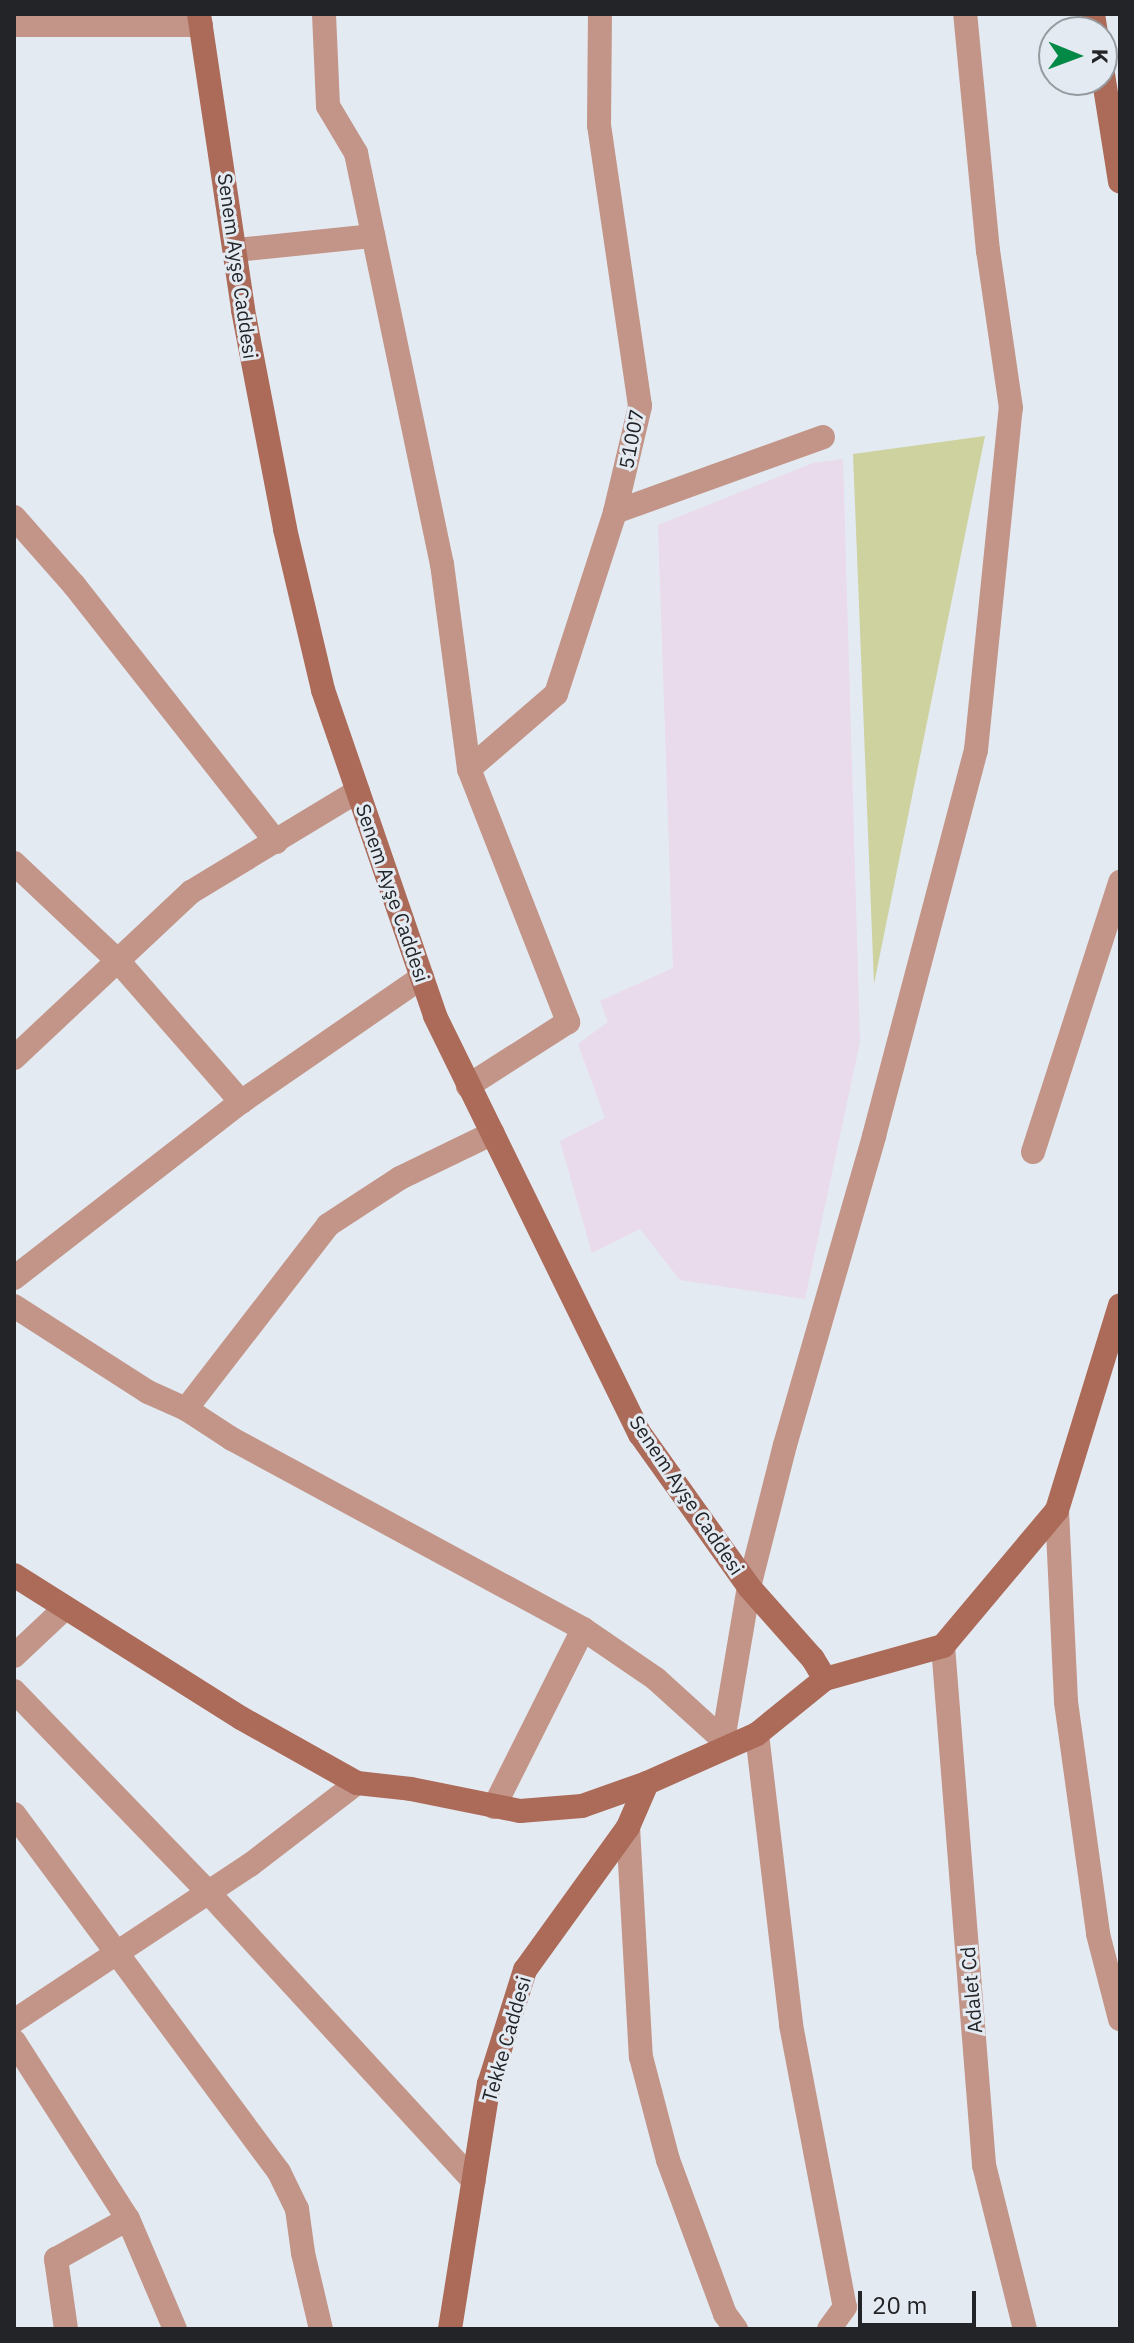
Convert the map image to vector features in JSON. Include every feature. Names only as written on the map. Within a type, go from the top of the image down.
[{"type":"street","points":[[324,14],[328,106],[356,153],[442,564],[469,769],[568,1022],[468,1086]]},
{"type":"street","name":"51007","points":[[469,769],[556,694],[615,512],[640,406],[599,125],[600,14]]},
{"type":"street","points":[[722,1742],[749,1587],[976,750],[1011,408],[988,251],[965,14]]},
{"type":"street","points":[[14,25],[200,19]]},
{"type":"street","name":"Senem Ayşe Caddesi","points":[[200,19],[237,250],[243,310],[272,473],[323,690],[435,1016],[640,1434],[749,1587],[813,1659],[825,1679]]},
{"type":"street","points":[[1106,96],[1120,182]]},
{"type":"street","points":[[237,250],[373,236]]},
{"type":"street","points":[[615,512],[823,437]]},
{"type":"street","points":[[14,517],[74,585],[276,842]]},
{"type":"street","points":[[14,1058],[191,892],[358,791]]},
{"type":"street","points":[[14,863],[119,962],[241,1102]]},
{"type":"street","points":[[1033,1152],[1120,882]]},
{"type":"street","points":[[14,1278],[241,1102],[422,977]]},
{"type":"street","points":[[186,1409],[328,1225],[400,1178],[493,1133]]},
{"type":"street","points":[[1120,1305],[1057,1510],[1066,1702],[1098,1934],[1120,2019]]},
{"type":"street","points":[[14,1306],[148,1392],[186,1409],[232,1439],[583,1629],[656,1679],[722,1742]]},
{"type":"street","points":[[14,1575],[241,1718],[357,1783],[411,1789],[520,1811],[582,1806],[647,1783],[722,1742],[757,1734],[825,1679],[943,1646],[1057,1510]]},
{"type":"street","points":[[14,1656],[64,1609]]},
{"type":"street","points":[[494,1807],[583,1629]]},
{"type":"street","name":"Adalet Cd","points":[[943,1646],[984,2165],[1025,2329]]},
{"type":"street","points":[[14,1691],[207,1891],[474,2181]]},
{"type":"street","points":[[757,1734],[791,2025],[845,2307],[829,2329]]},
{"type":"street","points":[[14,2021],[250,1865],[357,1783]]},
{"type":"street","name":"Tekke Caddesi","points":[[450,2329],[489,2084],[525,1970],[628,1827],[647,1783]]},
{"type":"street","points":[[14,1814],[279,2172],[297,2209],[303,2253],[321,2329]]},
{"type":"street","points":[[628,1827],[641,2057],[668,2160],[725,2314],[736,2329]]},
{"type":"street","points":[[14,2041],[128,2219],[175,2329]]},
{"type":"street","points":[[66,2329],[56,2259],[128,2219]]},
{"type":"shaded area","points":[[843,459],[860,1042],[805,1299],[680,1280],[640,1229],[592,1253],[560,1141],[605,1118],[578,1044],[608,1022],[600,1001],[673,968],[658,525],[813,463]]},
{"type":"green space","points":[[985,436],[874,984],[853,454]]}]
